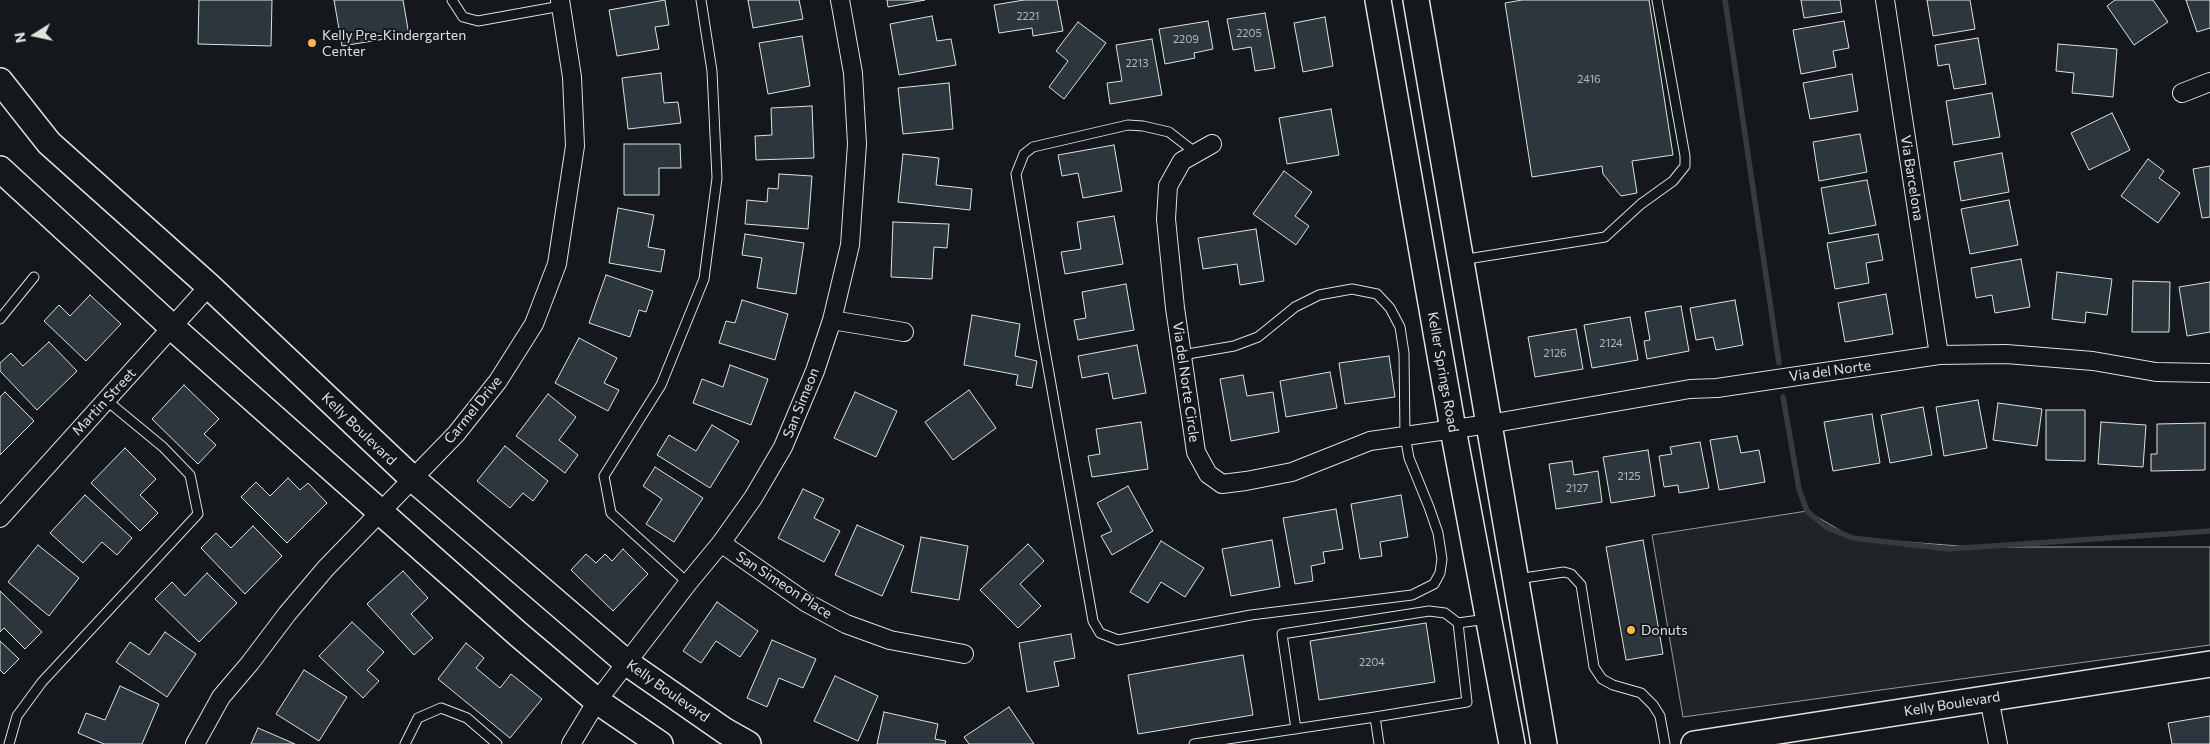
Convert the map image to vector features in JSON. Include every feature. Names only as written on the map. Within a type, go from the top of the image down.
[{"type":"main road","name":"Keller Springs Road","points":[[1378,0],[1453,429],[1512,744]]},
{"type":"main road","points":[[1416,0],[1544,744]]},
{"type":"main road","name":"Kelly Boulevard","points":[[0,81],[49,143],[210,286],[413,479],[627,663],[725,731],[748,744]]},
{"type":"main road","points":[[0,169],[173,328],[380,513],[597,701],[660,744]]},
{"type":"main road","name":"Kelly Boulevard","points":[[1694,744],[1721,742],[2210,664]]},
{"type":"street","name":"San Simeon","points":[[571,744],[597,701],[721,543],[753,498],[783,447],[815,372],[832,320],[850,245],[857,144],[853,73],[840,0]]},
{"type":"street","name":"Via Barcelona","points":[[1884,0],[1939,355]]},
{"type":"street","name":"Carmel Drive","points":[[195,744],[221,697],[250,663],[287,614],[326,568],[456,434],[498,381],[534,324],[557,264],[575,146],[572,77],[560,3]]},
{"type":"street","points":[[2182,93],[2210,82]]},
{"type":"street","name":"Via del Norte Circle","points":[[1212,144],[1182,161],[1168,186],[1166,220],[1196,452],[1208,474],[1222,484],[1246,482],[1292,472],[1370,441],[1453,429]]},
{"type":"street","name":"Martin Street","points":[[0,518],[210,286]]},
{"type":"street","points":[[832,320],[904,332]]},
{"type":"street","name":"Via del Norte","points":[[1453,429],[1690,389],[1717,388],[1939,355],[2006,354],[2093,361],[2156,372],[2210,373]]},
{"type":"street","name":"San Simeon Place","points":[[721,543],[807,603],[846,624],[890,640],[964,654]]},
{"type":"street","points":[[1989,698],[1998,744]]},
{"type":"lane","points":[[452,0],[463,17],[478,21],[560,3]]},
{"type":"lane","points":[[688,583],[612,513],[604,476],[661,385],[704,279],[717,178],[712,71],[701,0]]},
{"type":"lane","points":[[1461,260],[1605,237],[1640,204],[1673,181],[1685,166],[1685,156],[1657,0]]},
{"type":"lane","points":[[1182,355],[1234,346],[1258,337],[1295,307],[1319,295],[1352,289],[1377,294],[1390,308],[1400,327],[1404,352],[1405,436],[1409,458],[1430,507],[1438,533],[1442,559],[1440,573],[1434,584],[1412,595],[1251,615],[1118,640],[1100,633],[1093,621],[1040,328],[1016,174],[1024,154],[1033,147],[1128,125],[1143,126],[1169,132],[1196,153]]},
{"type":"lane","points":[[0,319],[34,278]]},
{"type":"lane","points":[[9,744],[17,716],[42,682],[198,514],[190,475],[162,447],[106,400]]},
{"type":"lane","points":[[1516,579],[1564,572],[1571,574],[1580,585],[1594,668],[1602,679],[1613,685],[1641,693],[1653,705],[1660,716],[1665,744]]},
{"type":"lane","points":[[1296,729],[1282,634],[1428,611],[1445,613],[1458,623],[1488,619]]},
{"type":"lane","points":[[1194,744],[1467,702],[1458,623]]},
{"type":"lane","points":[[405,744],[418,718],[441,708],[467,718],[496,744]]},
{"type":"lane","points":[[1375,717],[1379,744]]},
{"type":"shaded area","points":[[1807,511],[1853,538],[1973,547],[2210,547],[2210,645],[1683,717],[1652,535]]},
{"type":"building","points":[[199,0],[272,0],[271,46],[198,44]]},
{"type":"building","points":[[334,0],[403,0],[409,35],[342,46]]},
{"type":"building","points":[[665,0],[669,25],[655,27],[659,49],[617,56],[609,10]]},
{"type":"building","points":[[748,0],[799,0],[803,19],[753,28]]},
{"type":"building","points":[[887,0],[925,0],[888,7]]},
{"type":"building","points":[[1024,0],[1057,0],[1063,31],[1033,36],[1032,28],[999,33],[994,5]]},
{"type":"building","points":[[1522,0],[1649,0],[1673,155],[1632,161],[1637,193],[1621,196],[1603,174],[1602,166],[1532,177],[1505,3]]},
{"type":"building","points":[[1801,0],[1840,0],[1842,12],[1804,18]]},
{"type":"building","points":[[1927,0],[1970,0],[1975,29],[1933,36]]},
{"type":"building","points":[[2115,0],[2153,0],[2168,22],[2134,45],[2107,6]]},
{"type":"building","points":[[2186,0],[2210,0],[2210,28],[2197,32]]},
{"type":"building","points":[[1265,13],[1275,68],[1255,71],[1251,47],[1233,50],[1227,19]]},
{"type":"building","points":[[932,16],[937,41],[951,39],[956,65],[899,75],[890,24]]},
{"type":"building","points":[[1325,17],[1333,66],[1303,72],[1294,23]]},
{"type":"building","points":[[1208,21],[1213,49],[1194,53],[1195,58],[1165,64],[1159,29]]},
{"type":"building","points":[[1844,21],[1849,48],[1833,51],[1836,67],[1801,74],[1793,30]]},
{"type":"building","points":[[1078,22],[1106,43],[1064,99],[1049,87],[1068,61],[1056,51]]},
{"type":"building","points":[[802,36],[810,86],[768,94],[759,43]]},
{"type":"building","points":[[1978,38],[1986,84],[1954,89],[1949,64],[1938,66],[1935,45]]},
{"type":"building","points":[[1152,39],[1162,95],[1110,104],[1107,83],[1122,81],[1116,45]]},
{"type":"building","points":[[2058,44],[2117,49],[2113,97],[2072,93],[2074,73],[2056,71]]},
{"type":"building","points":[[661,73],[664,103],[678,102],[681,123],[628,129],[622,78]]},
{"type":"building","points":[[1852,74],[1858,111],[1810,119],[1803,83]]},
{"type":"building","points":[[949,83],[953,129],[903,134],[898,88]]},
{"type":"building","points":[[1992,93],[2000,137],[1953,145],[1946,101]]},
{"type":"building","points":[[812,106],[814,158],[756,160],[755,136],[772,135],[771,108]]},
{"type":"building","points":[[1331,109],[1339,155],[1287,164],[1279,118]]},
{"type":"building","points":[[2112,113],[2130,150],[2089,170],[2071,133]]},
{"type":"building","points":[[1860,134],[1867,172],[1819,181],[1813,142]]},
{"type":"building","points":[[624,144],[680,144],[681,168],[659,168],[659,195],[624,195]]},
{"type":"building","points":[[1114,145],[1122,191],[1083,198],[1078,173],[1062,176],[1058,155]]},
{"type":"building","points":[[2002,153],[2009,192],[1961,201],[1954,162]]},
{"type":"building","points":[[903,154],[939,158],[936,185],[972,189],[970,210],[898,202]]},
{"type":"building","points":[[2148,159],[2164,171],[2159,178],[2180,193],[2158,223],[2121,196]]},
{"type":"building","points":[[2210,166],[2210,217],[2202,218],[2193,169]]},
{"type":"building","points":[[1284,171],[1312,192],[1295,216],[1309,226],[1296,245],[1253,214]]},
{"type":"building","points":[[779,174],[812,176],[808,229],[745,224],[747,200],[767,202],[768,188],[778,189]]},
{"type":"building","points":[[1867,180],[1876,225],[1829,234],[1821,188]]},
{"type":"building","points":[[2009,200],[2018,245],[1970,254],[1961,209]]},
{"type":"building","points":[[618,208],[654,215],[648,247],[665,250],[661,272],[609,263]]},
{"type":"building","points":[[1114,216],[1123,264],[1065,274],[1061,252],[1081,249],[1077,222]]},
{"type":"building","points":[[893,222],[949,224],[947,248],[934,247],[932,279],[891,277]]},
{"type":"building","points":[[1256,229],[1264,281],[1240,285],[1237,264],[1203,269],[1198,238]]},
{"type":"building","points":[[745,234],[804,243],[796,294],[757,288],[762,258],[742,255]]},
{"type":"building","points":[[1878,234],[1883,260],[1866,263],[1869,283],[1835,289],[1827,243]]},
{"type":"building","points":[[2021,259],[2030,307],[1995,313],[1992,295],[1976,298],[1971,268]]},
{"type":"building","points":[[2057,272],[2112,279],[2107,315],[2086,312],[2085,323],[2052,319]]},
{"type":"building","points":[[606,275],[653,291],[646,312],[639,310],[630,337],[589,323]]},
{"type":"building","points":[[2133,281],[2170,282],[2169,332],[2132,332]]},
{"type":"building","points":[[2210,282],[2210,332],[2187,336],[2179,287]]},
{"type":"building","points":[[1126,284],[1134,330],[1078,340],[1074,320],[1086,318],[1082,292]]},
{"type":"building","points":[[1886,294],[1893,334],[1845,342],[1838,303]]},
{"type":"building","points":[[90,295],[121,324],[86,361],[44,321],[59,305],[70,316]]},
{"type":"building","points":[[742,300],[788,314],[775,360],[719,343],[726,321],[735,323]]},
{"type":"building","points":[[1735,300],[1743,345],[1716,350],[1713,337],[1696,340],[1690,308]]},
{"type":"building","points":[[1681,306],[1689,351],[1647,359],[1644,341],[1650,340],[1645,312]]},
{"type":"building","points":[[972,315],[1020,324],[1015,356],[1037,361],[1032,388],[1016,385],[1018,375],[964,365]]},
{"type":"building","points":[[1630,317],[1638,360],[1592,368],[1584,325]]},
{"type":"building","points":[[1576,329],[1583,369],[1535,377],[1528,337]]},
{"type":"building","points":[[579,338],[617,358],[604,383],[619,390],[608,411],[555,383]]},
{"type":"building","points":[[49,342],[77,371],[37,410],[0,371],[0,363],[11,353],[23,366]]},
{"type":"building","points":[[1137,345],[1146,393],[1113,399],[1108,373],[1082,378],[1078,356]]},
{"type":"building","points":[[1389,356],[1395,397],[1345,404],[1339,363]]},
{"type":"building","points":[[730,365],[768,379],[751,425],[693,403],[702,379],[723,387]]},
{"type":"building","points":[[1330,372],[1337,408],[1286,417],[1280,381]]},
{"type":"building","points":[[1243,375],[1247,396],[1273,392],[1279,432],[1231,441],[1220,379]]},
{"type":"building","points":[[184,385],[219,419],[204,434],[216,445],[198,464],[152,419]]},
{"type":"building","points":[[969,390],[996,428],[953,460],[925,422]]},
{"type":"building","points":[[5,392],[34,421],[0,455],[0,397]]},
{"type":"building","points":[[855,392],[897,411],[876,457],[834,438]]},
{"type":"building","points":[[548,394],[576,417],[559,440],[578,455],[565,473],[516,436]]},
{"type":"building","points":[[1978,400],[1987,448],[1944,456],[1936,407]]},
{"type":"building","points":[[1998,403],[2042,409],[2037,446],[1993,440]]},
{"type":"building","points":[[1923,407],[1932,455],[1890,463],[1881,415]]},
{"type":"building","points":[[2046,410],[2085,410],[2085,461],[2046,460]]},
{"type":"building","points":[[1872,414],[1880,463],[1833,471],[1824,422]]},
{"type":"building","points":[[1141,422],[1148,469],[1092,477],[1088,456],[1100,454],[1096,429]]},
{"type":"building","points":[[2101,422],[2146,425],[2143,467],[2098,464]]},
{"type":"building","points":[[2205,423],[2205,470],[2151,471],[2151,454],[2157,454],[2157,424]]},
{"type":"building","points":[[712,425],[739,441],[710,488],[657,455],[669,435],[696,451]]},
{"type":"building","points":[[1737,436],[1741,453],[1759,450],[1765,482],[1719,490],[1710,440]]},
{"type":"building","points":[[1700,442],[1709,488],[1679,493],[1678,485],[1664,487],[1659,456],[1672,454],[1670,447]]},
{"type":"building","points":[[505,446],[548,481],[533,501],[523,493],[510,508],[477,481]]},
{"type":"building","points":[[125,448],[156,479],[140,495],[158,513],[140,531],[91,483]]},
{"type":"building","points":[[1648,450],[1655,496],[1611,503],[1603,457]]},
{"type":"building","points":[[1572,461],[1574,475],[1598,471],[1602,502],[1556,509],[1549,464]]},
{"type":"building","points":[[655,467],[703,498],[674,542],[646,524],[662,499],[643,486]]},
{"type":"building","points":[[288,478],[300,490],[308,483],[327,503],[287,543],[241,497],[256,482],[270,496]]},
{"type":"building","points":[[1128,486],[1153,531],[1112,555],[1101,536],[1112,531],[1097,503]]},
{"type":"building","points":[[803,489],[824,499],[814,518],[840,531],[824,562],[778,538]]},
{"type":"building","points":[[85,495],[132,538],[117,555],[102,542],[83,563],[50,533]]},
{"type":"building","points":[[1401,495],[1408,537],[1380,542],[1382,556],[1360,559],[1351,504]]},
{"type":"building","points":[[1336,509],[1343,549],[1323,552],[1325,563],[1311,566],[1313,581],[1295,584],[1283,518]]},
{"type":"building","points":[[857,525],[904,546],[882,596],[835,575]]},
{"type":"building","points":[[253,526],[282,556],[245,594],[201,548],[216,533],[231,548]]},
{"type":"building","points":[[921,537],[968,546],[959,600],[911,592]]},
{"type":"building","points":[[1272,540],[1280,587],[1231,596],[1222,549]]},
{"type":"building","points":[[1643,540],[1663,654],[1626,660],[1606,547]]},
{"type":"building","points":[[1161,541],[1204,568],[1185,597],[1161,582],[1148,603],[1130,592]]},
{"type":"building","points":[[1028,544],[1044,561],[1020,584],[1041,606],[1018,628],[980,590]]},
{"type":"building","points":[[38,545],[79,578],[49,616],[8,582]]},
{"type":"building","points":[[623,549],[648,574],[613,611],[571,570],[586,554],[596,563],[605,554],[612,561]]},
{"type":"building","points":[[403,571],[428,598],[411,614],[433,638],[414,655],[367,604]]},
{"type":"building","points":[[207,573],[237,603],[199,642],[155,599],[172,582],[185,596]]},
{"type":"building","points":[[0,591],[42,632],[25,649],[4,628],[0,632]]},
{"type":"building","points":[[717,602],[758,631],[740,657],[716,641],[701,663],[683,651]]},
{"type":"building","points":[[352,622],[384,652],[367,670],[379,681],[363,698],[319,656]]},
{"type":"building","points":[[1426,623],[1435,682],[1319,700],[1310,641]]},
{"type":"building","points":[[165,632],[196,654],[167,697],[116,662],[130,642],[149,655]]},
{"type":"building","points":[[1071,634],[1075,658],[1054,662],[1059,686],[1027,692],[1019,643]]},
{"type":"building","points":[[772,640],[816,659],[803,688],[779,678],[767,707],[747,698]]},
{"type":"building","points":[[0,641],[19,659],[4,674],[0,670]]},
{"type":"building","points":[[466,643],[484,658],[476,668],[500,688],[511,674],[542,699],[510,738],[438,679]]},
{"type":"building","points":[[1243,655],[1253,715],[1138,734],[1128,675]]},
{"type":"building","points":[[304,670],[347,697],[319,741],[276,714]]},
{"type":"building","points":[[835,676],[878,696],[858,741],[814,721]]},
{"type":"building","points":[[120,686],[159,704],[142,744],[104,744],[78,733],[86,713],[105,720]]},
{"type":"building","points":[[1009,707],[1034,744],[969,744],[964,737]]},
{"type":"building","points":[[884,712],[938,724],[935,739],[946,741],[945,744],[877,744]]},
{"type":"building","points":[[2210,716],[2210,744],[2172,744],[2168,723]]},
{"type":"building","points":[[258,728],[295,744],[251,744]]},
{"type":"waterway","points":[[1725,0],[1779,363]]},
{"type":"waterway","points":[[1783,397],[1799,489],[1807,511],[1826,527],[1853,538],[1949,549],[2210,531]]},
{"type":"place","name":"Kelly Pre-Kindergarten Center","points":[[312,43]]},
{"type":"place","name":"Donuts","points":[[1631,630]]}]
